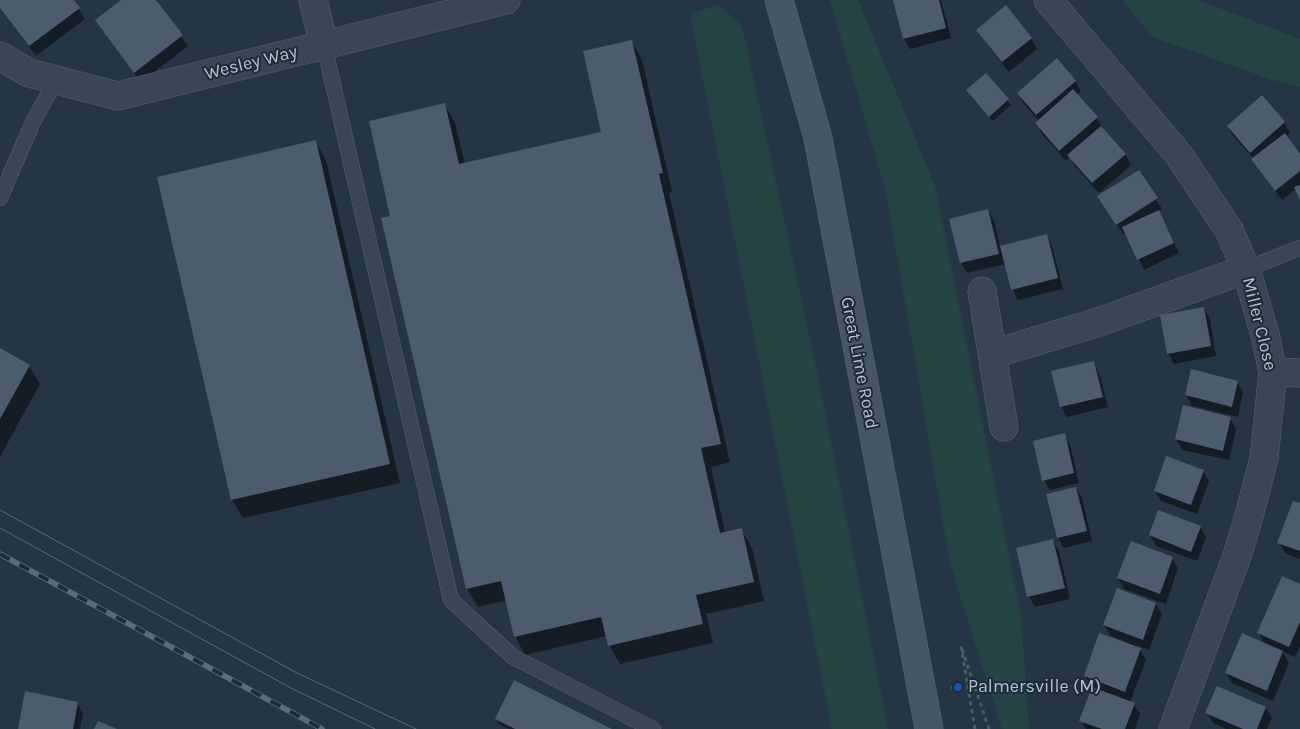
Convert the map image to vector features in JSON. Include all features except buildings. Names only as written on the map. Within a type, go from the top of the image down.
[{"type":"main road","name":"Great Lime Road","points":[[779,0],[818,138],[929,729]]},
{"type":"street","points":[[313,0],[324,45]]},
{"type":"street","name":"Wesley Way","points":[[0,56],[29,73],[118,96],[506,0]]},
{"type":"street","name":"Miller Close","points":[[1048,0],[1179,155],[1229,230],[1246,269],[1265,335],[1287,373],[1237,556],[1173,729]]},
{"type":"street","points":[[993,354],[1099,322],[1246,269]]},
{"type":"street","points":[[982,290],[1004,426]]},
{"type":"lane","points":[[324,45],[451,600],[513,657],[652,729]]},
{"type":"lane","points":[[0,198],[33,122],[56,80]]},
{"type":"lane","points":[[1246,269],[1300,248]]},
{"type":"path","points":[[975,729],[961,646],[989,729]]},
{"type":"green space","points":[[830,0],[858,0],[935,186],[1021,616],[1029,729],[1002,729],[950,563],[886,192]]},
{"type":"green space","points":[[1122,0],[1198,0],[1300,39],[1300,87],[1273,80],[1153,37]]},
{"type":"green space","points":[[719,5],[742,26],[817,371],[888,729],[832,729],[690,14]]},
{"type":"tram line","points":[[0,510],[297,673],[416,729]]},
{"type":"tram line","points":[[0,528],[289,687],[375,729]]},
{"type":"railway","points":[[0,554],[322,729]]},
{"type":"place","name":"Palmersville (M)","points":[[958,687]]}]
